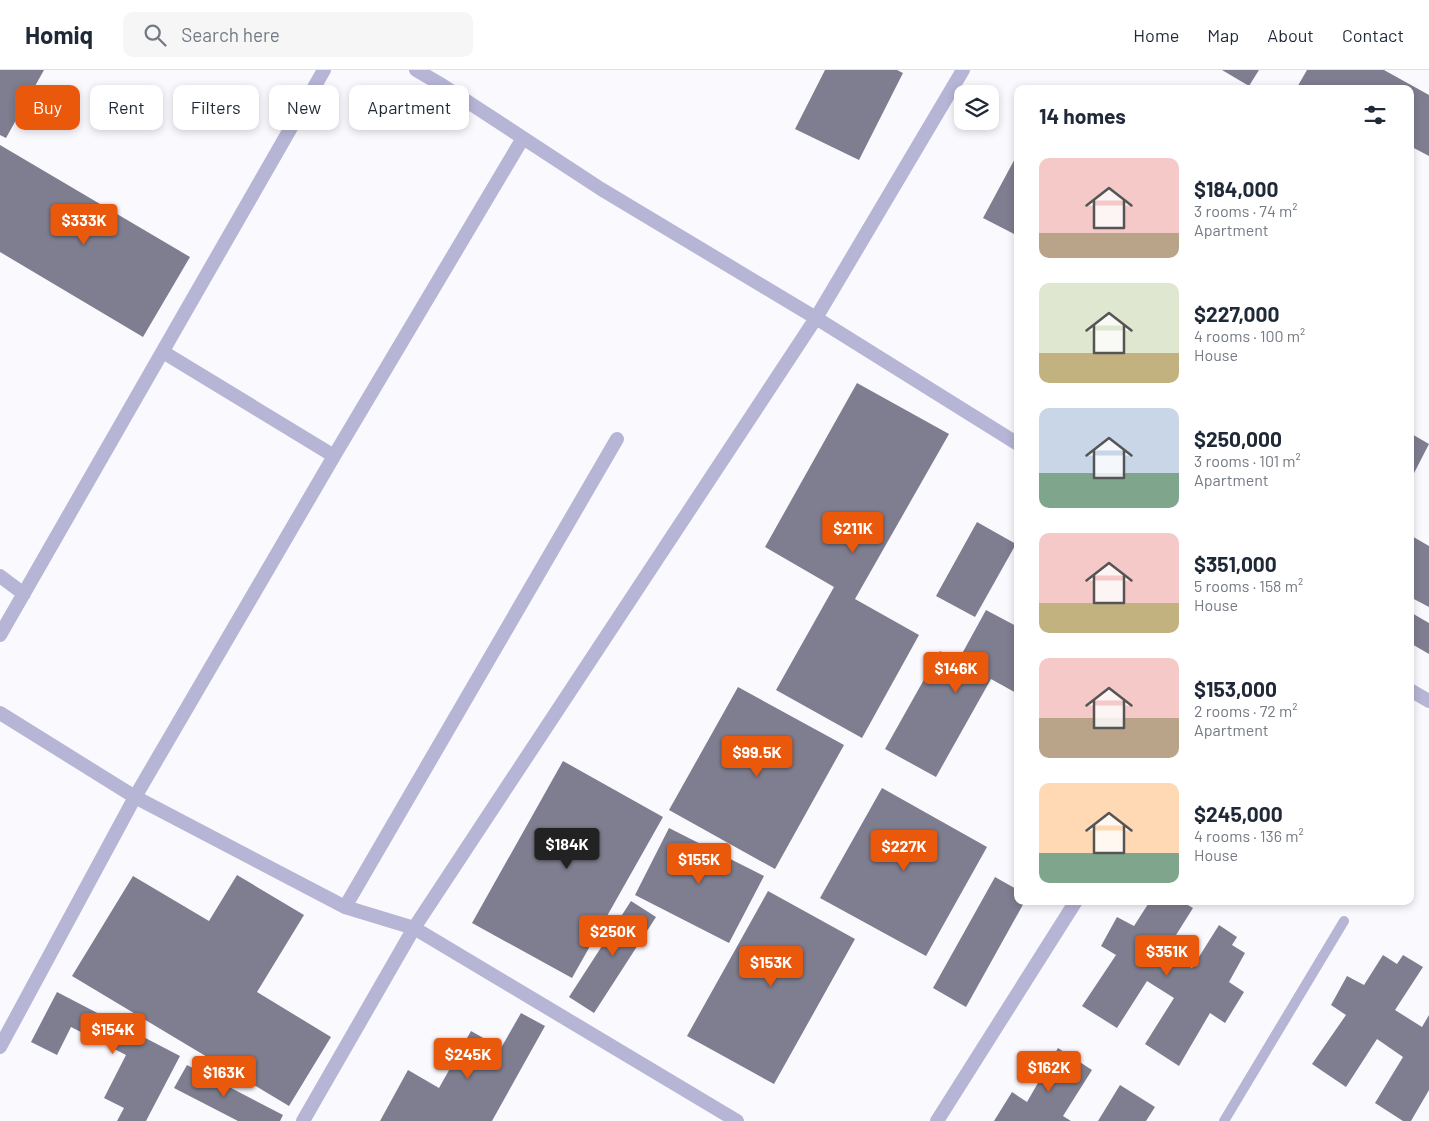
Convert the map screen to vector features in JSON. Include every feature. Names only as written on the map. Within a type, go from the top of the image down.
[{"type":"street","points":[[0,635],[324,70]]},
{"type":"street","points":[[416,70],[601,189],[816,318],[1014,442]]},
{"type":"street","points":[[303,1121],[414,928],[816,318],[963,70]]},
{"type":"street","points":[[0,1047],[135,797],[334,456],[523,138]]},
{"type":"street","points":[[163,352],[334,456]]},
{"type":"street","points":[[345,907],[617,439]]},
{"type":"street","points":[[0,576],[24,594]]},
{"type":"street","points":[[1414,692],[1429,701]]},
{"type":"street","points":[[0,713],[135,797],[345,907],[414,928],[737,1121]]},
{"type":"street","points":[[937,1121],[1073,905]]},
{"type":"lane","points":[[1224,1121],[1344,920]]},
{"type":"building","points":[[0,70],[44,70],[36,85],[15,85],[15,122],[6,138],[0,135]]},
{"type":"building","points":[[825,70],[897,70],[903,73],[859,160],[795,129]]},
{"type":"building","points":[[1222,70],[1259,70],[1250,85]]},
{"type":"building","points":[[1307,70],[1384,70],[1411,85],[1298,85]]},
{"type":"building","points":[[1414,87],[1429,95],[1429,156],[1414,148]]},
{"type":"building","points":[[0,145],[190,257],[143,337],[0,252]]},
{"type":"building","points":[[1014,160],[1014,234],[983,218]]},
{"type":"building","points":[[857,383],[949,434],[855,599],[919,635],[862,738],[776,690],[834,587],[765,547]]},
{"type":"building","points":[[1414,435],[1429,444],[1414,473]]},
{"type":"building","points":[[977,522],[1014,543],[1014,548],[975,617],[936,596]]},
{"type":"building","points":[[1414,537],[1429,546],[1429,607],[1414,599]]},
{"type":"building","points":[[986,610],[1014,625],[1014,692],[991,679],[936,777],[885,749],[940,651],[958,661]]},
{"type":"building","points":[[1414,614],[1429,623],[1429,654],[1414,645]]},
{"type":"building","points":[[738,687],[844,745],[775,869],[669,810]]},
{"type":"building","points":[[563,761],[663,817],[572,978],[472,923]]},
{"type":"building","points":[[882,788],[987,847],[926,956],[820,898]]},
{"type":"building","points":[[669,828],[764,876],[729,943],[635,895]]},
{"type":"building","points":[[237,875],[304,915],[257,992],[331,1037],[289,1106],[72,976],[133,876],[209,921]]},
{"type":"building","points":[[995,877],[1014,888],[1014,905],[1023,905],[966,1007],[933,988]]},
{"type":"building","points":[[768,891],[855,939],[774,1084],[687,1036]]},
{"type":"building","points":[[631,901],[656,917],[594,1013],[569,997]]},
{"type":"building","points":[[1147,905],[1188,905],[1193,908],[1166,951],[1192,968],[1219,925],[1237,937],[1232,945],[1245,953],[1229,982],[1244,992],[1225,1023],[1210,1013],[1179,1066],[1145,1044],[1174,998],[1147,981],[1117,1028],[1082,1006],[1116,955],[1101,946],[1117,917],[1134,926]]},
{"type":"building","points":[[1383,955],[1397,964],[1403,955],[1423,967],[1395,1010],[1422,1027],[1429,1015],[1429,1090],[1411,1121],[1403,1121],[1375,1103],[1403,1057],[1377,1039],[1346,1087],[1312,1064],[1346,1015],[1331,1005],[1347,976],[1364,985]]},
{"type":"building","points":[[57,992],[180,1056],[146,1121],[117,1121],[124,1108],[104,1098],[126,1055],[71,1027],[57,1055],[31,1042]]},
{"type":"building","points":[[521,1013],[545,1026],[492,1121],[380,1121],[408,1070],[439,1088],[471,1031],[501,1048]]},
{"type":"building","points":[[1058,1048],[1092,1070],[1063,1116],[1071,1121],[994,1121],[1012,1092],[1027,1102]]},
{"type":"building","points":[[187,1065],[283,1115],[280,1121],[238,1121],[174,1088]]},
{"type":"building","points":[[1120,1085],[1155,1107],[1146,1121],[1098,1121]]}]
